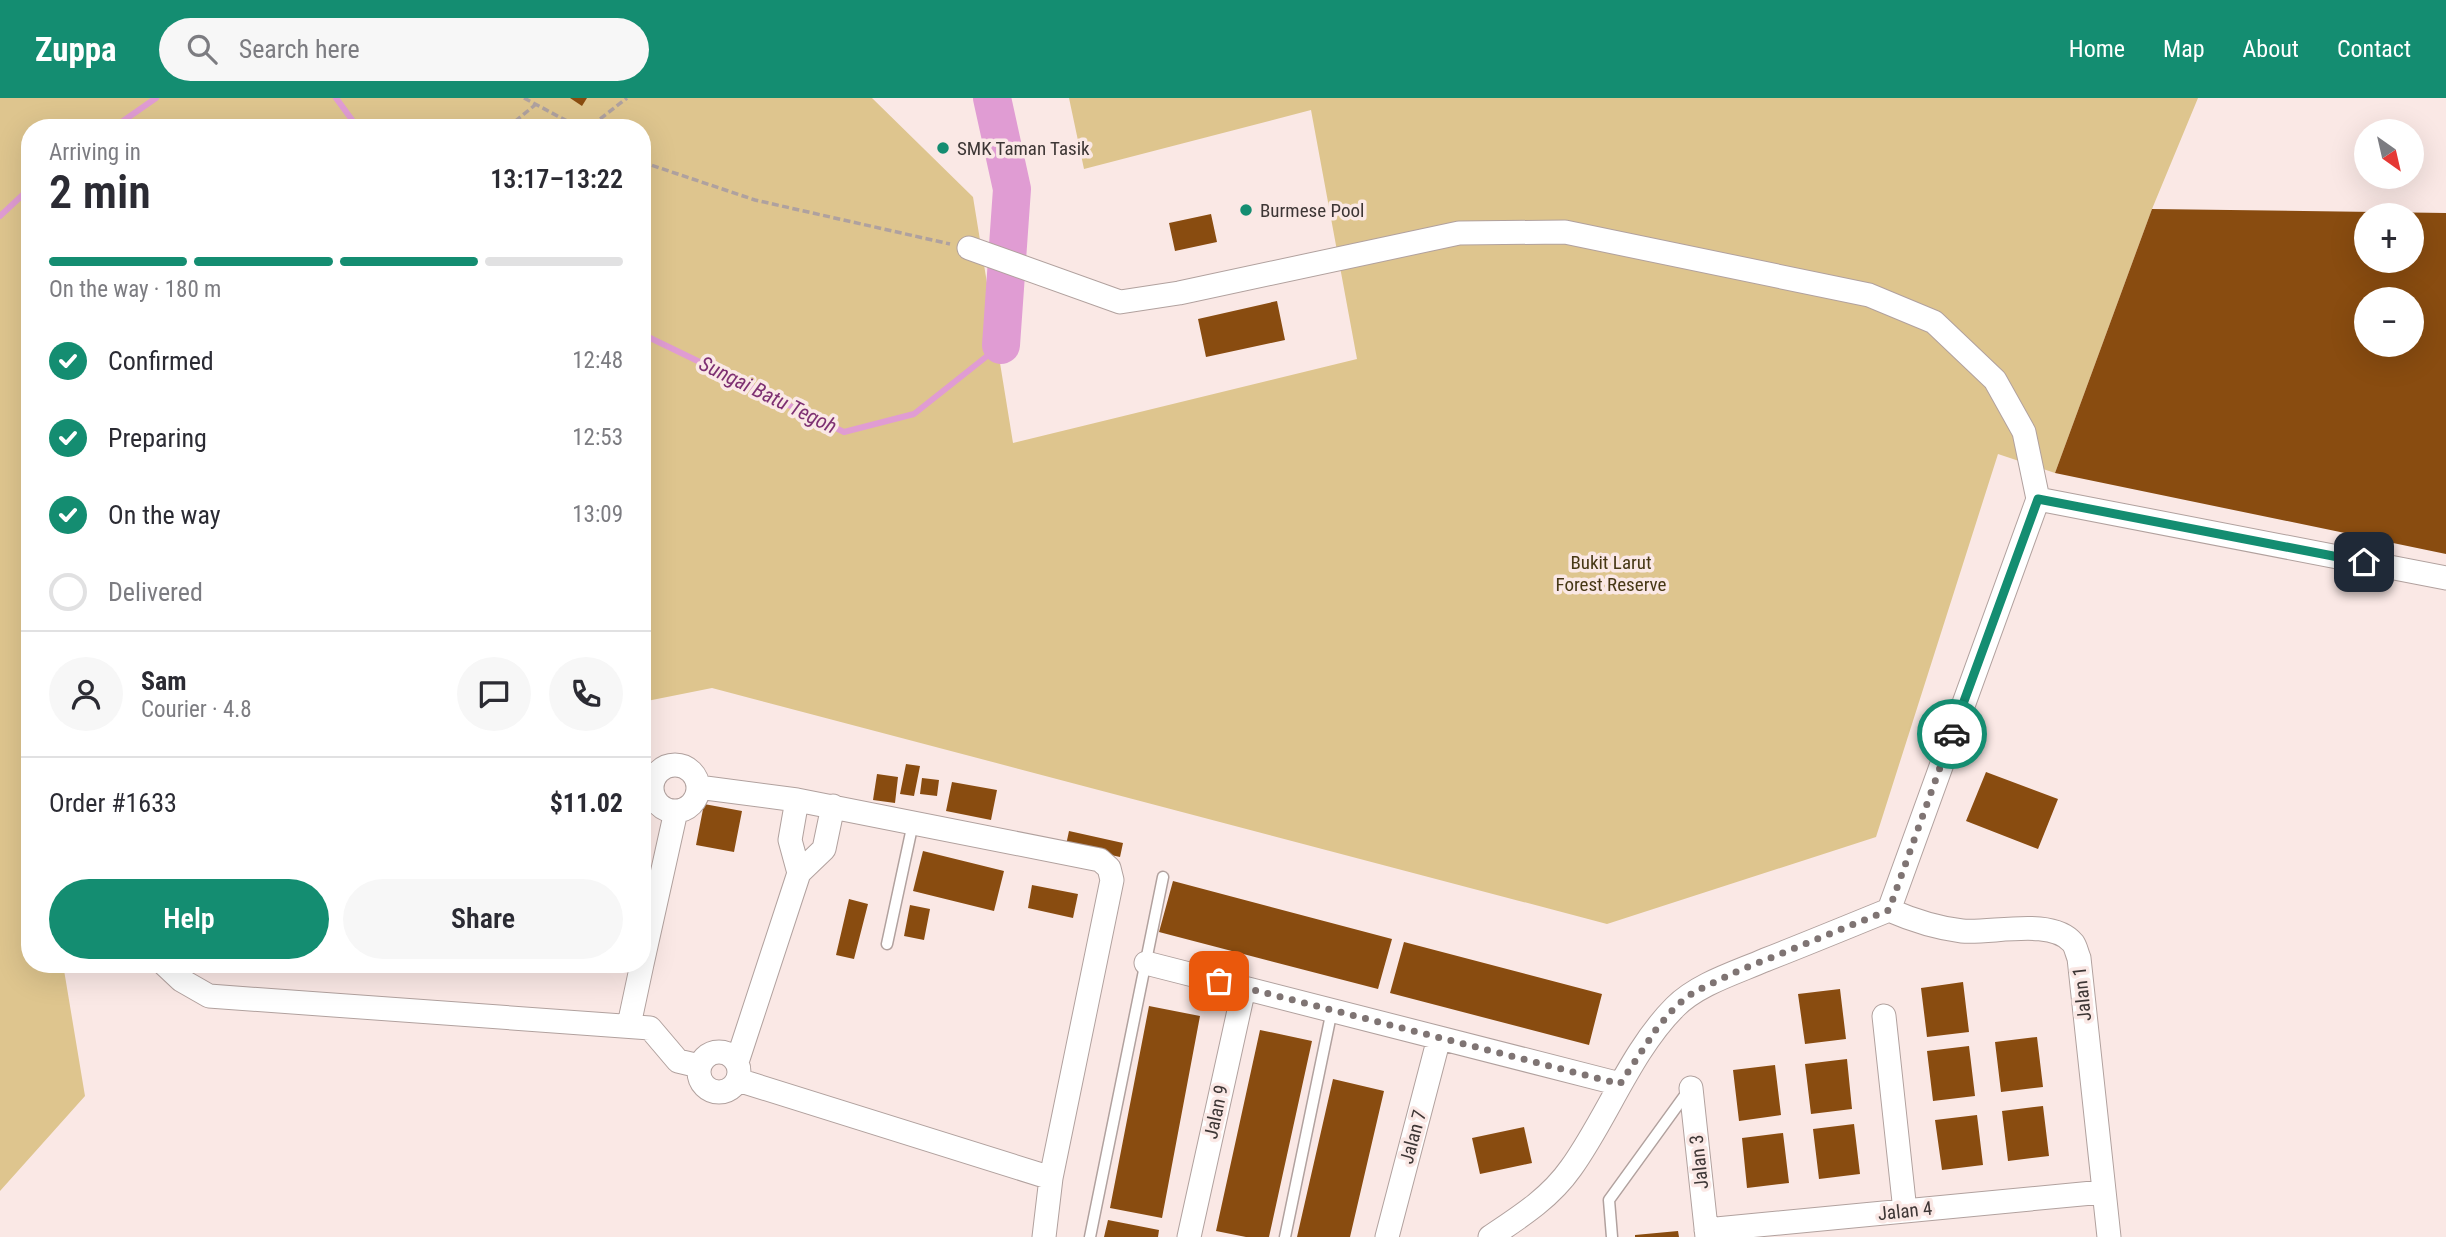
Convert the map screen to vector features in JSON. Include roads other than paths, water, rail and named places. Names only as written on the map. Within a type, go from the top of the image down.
[{"type":"street","points":[[969,248],[1120,302],[1179,293],[1459,233],[1565,232],[1869,295],[1934,322],[1995,380],[2024,432],[2038,499],[1889,910],[1738,971],[1694,992],[1676,1006],[1657,1028],[1620,1084],[1571,1169],[1531,1210],[1490,1237]]},
{"type":"street","points":[[2038,499],[2446,578]]},
{"type":"street","points":[[675,765],[688,769],[697,780],[698,787],[689,806],[676,811],[662,807],[654,796],[652,766],[675,765]]},
{"type":"street","points":[[698,787],[833,806],[1100,860],[1109,868],[1112,880],[1051,1178],[1044,1237]]},
{"type":"street","points":[[797,800],[790,840],[799,873]]},
{"type":"street","points":[[833,806],[824,849],[799,873],[737,1071],[729,1090],[709,1090],[700,1079],[699,1066],[703,1059],[715,1052],[727,1053],[737,1071],[1051,1178]]},
{"type":"street","points":[[651,924],[676,811]]},
{"type":"street","name":"Jalan 1","points":[[1889,910],[1914,921],[1962,931],[2000,931],[2030,927],[2061,934],[2073,944],[2079,958],[2109,1237]]},
{"type":"street","points":[[1146,963],[1620,1084]]},
{"type":"street","points":[[174,973],[209,996],[650,1028],[678,1061],[699,1066]]},
{"type":"street","points":[[629,1025],[640,973]]},
{"type":"street","name":"Jalan 9","points":[[1189,1237],[1244,988]]},
{"type":"street","points":[[1884,1016],[1905,1211]]},
{"type":"street","name":"Jalan 7","points":[[1387,1237],[1439,1038]]},
{"type":"street","name":"Jalan 3","points":[[1691,1087],[1706,1234]]},
{"type":"street","name":"Jalan 4","points":[[1706,1234],[2103,1192]]},
{"type":"lane","points":[[887,944],[912,823]]},
{"type":"lane","points":[[1090,1237],[1163,877]]},
{"type":"lane","points":[[1285,1237],[1332,1010]]},
{"type":"lane","points":[[1612,1237],[1609,1200],[1691,1087]]},
{"type":"waterway","name":"Sungai Batu Tegoh","points":[[126,119],[156,98]]},
{"type":"waterway","name":"Sungai Batu Tegoh","points":[[336,98],[351,119]]},
{"type":"waterway","name":"Sungai Batu Tegoh","points":[[992,98],[1012,189],[1001,345]]},
{"type":"waterway","name":"Sungai Batu Tegoh","points":[[0,216],[21,196]]},
{"type":"waterway","name":"Sungai Batu Tegoh","points":[[651,338],[844,432],[914,414],[1001,345]]},
{"type":"place","name":"SMK Taman Tasik","points":[[943,148]]},
{"type":"place","name":"Burmese Pool","points":[[1246,210]]},
{"type":"park label","name":"Bukit Larut Forest Reserve","points":[[1611,573]]}]
